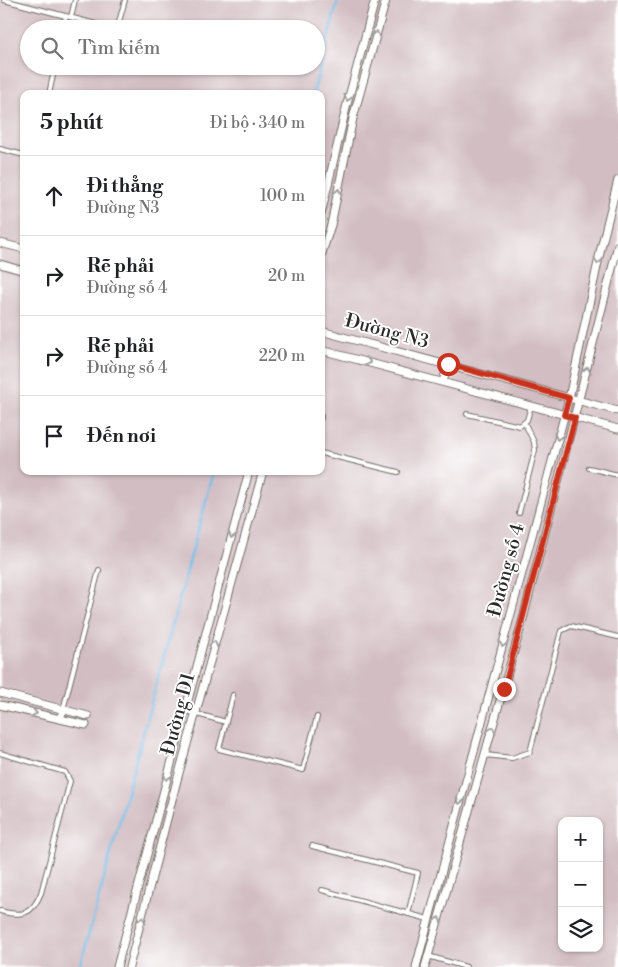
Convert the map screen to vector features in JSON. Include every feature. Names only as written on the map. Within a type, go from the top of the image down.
[{"type":"street","points":[[325,196],[346,104],[375,0]]},
{"type":"street","points":[[325,241],[335,205],[353,118],[386,0]]},
{"type":"street","name":"Đường số 4","points":[[416,967],[569,398],[601,248],[618,180]]},
{"type":"street","points":[[0,243],[20,248]]},
{"type":"street","name":"Đường số 4","points":[[425,967],[504,689],[580,401],[618,245]]},
{"type":"street","points":[[0,264],[20,270]]},
{"type":"street","name":"Đường N3","points":[[325,332],[618,411]]},
{"type":"street","name":"Đường N3","points":[[325,351],[618,429]]},
{"type":"street","points":[[443,382],[448,364]]},
{"type":"street","name":"Đường D1","points":[[117,967],[248,475]]},
{"type":"street","name":"Đường D1","points":[[129,967],[147,903],[176,784],[262,475]]},
{"type":"street","points":[[239,509],[251,512]]},
{"type":"street","points":[[492,685],[504,689]]},
{"type":"street","points":[[0,693],[88,716]]},
{"type":"street","points":[[0,705],[86,725]]},
{"type":"street","points":[[60,719],[63,710]]},
{"type":"street","points":[[467,777],[478,780]]},
{"type":"street","points":[[136,899],[147,903]]},
{"type":"lane","points":[[4,0],[82,20]]},
{"type":"lane","points":[[71,17],[76,0]]},
{"type":"lane","points":[[119,20],[125,0]]},
{"type":"lane","points":[[65,20],[66,16]]},
{"type":"lane","points":[[50,90],[53,75]]},
{"type":"lane","points":[[0,149],[20,154]]},
{"type":"lane","points":[[519,513],[535,450],[534,442],[525,424],[531,406]]},
{"type":"lane","points":[[467,414],[520,426],[525,424]]},
{"type":"lane","points":[[325,454],[398,472]]},
{"type":"lane","points":[[589,468],[618,475]]},
{"type":"lane","points":[[63,710],[99,570]]},
{"type":"lane","points":[[485,756],[512,758],[530,752],[561,630],[571,626],[618,637]]},
{"type":"lane","points":[[233,695],[219,750],[303,770],[317,717]]},
{"type":"lane","points":[[186,711],[226,722]]},
{"type":"lane","points":[[0,753],[65,772],[70,781],[41,893],[35,907],[24,914],[0,911]]},
{"type":"lane","points":[[312,846],[418,873],[408,914]]},
{"type":"lane","points":[[322,890],[428,919]]},
{"type":"lane","points":[[428,956],[466,967]]},
{"type":"shaded area","points":[[0,0],[618,0],[618,967],[0,967]]},
{"type":"waterway","points":[[325,49],[338,0]]},
{"type":"waterway","points":[[314,90],[318,75]]},
{"type":"waterway","points":[[80,967],[213,475]]},
{"type":"route","points":[[448,364],[569,398],[564,415],[575,418],[504,689]]}]
